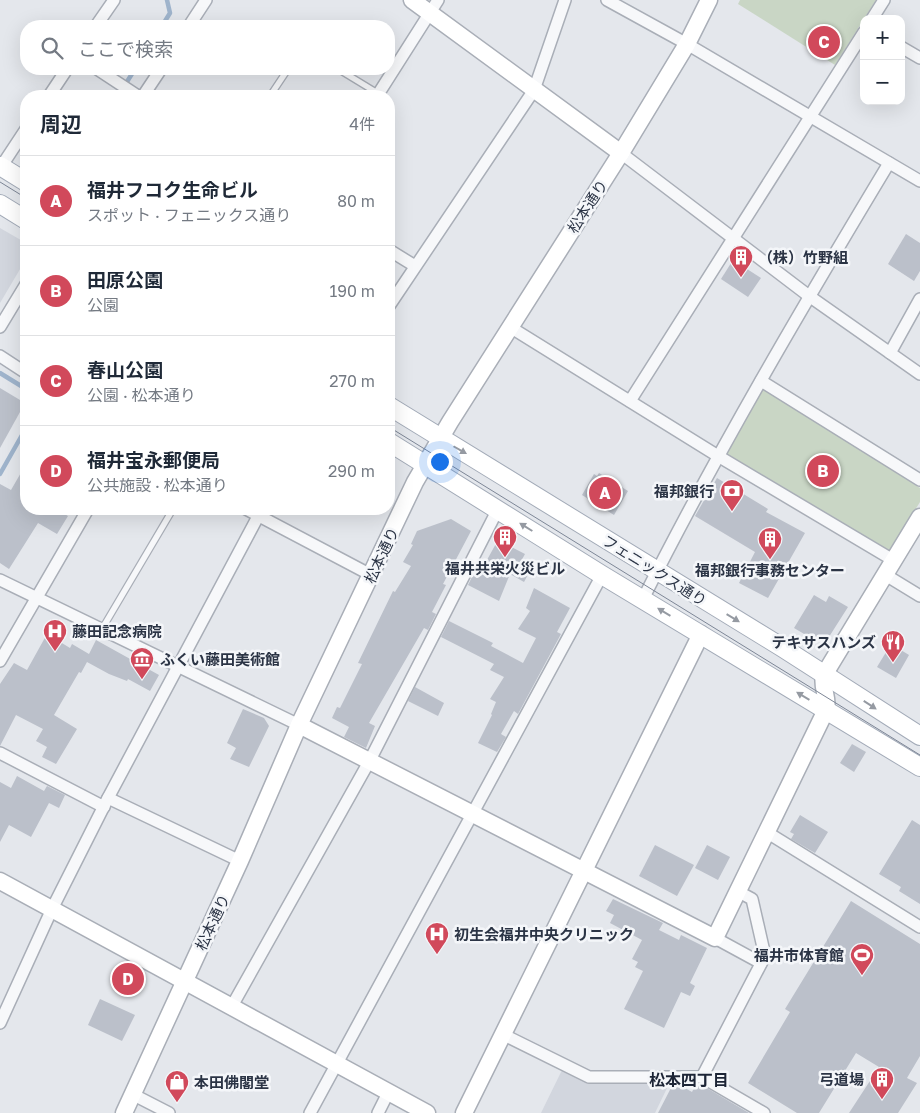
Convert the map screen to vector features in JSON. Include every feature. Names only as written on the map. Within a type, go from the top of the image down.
[{"type":"main road","points":[[1,166],[20,178]]},
{"type":"main road","points":[[0,204],[20,216]]},
{"type":"main road","name":"フェニックス通り","points":[[395,410],[920,736]]},
{"type":"main road","name":"フェニックス通り","points":[[395,446],[602,574],[920,766]]},
{"type":"street","points":[[100,20],[114,0]]},
{"type":"street","points":[[193,20],[206,0]]},
{"type":"street","points":[[412,0],[434,7],[534,90],[621,153],[809,296],[920,374]]},
{"type":"street","points":[[395,297],[534,90],[565,0]]},
{"type":"street","points":[[608,0],[687,44],[920,182]]},
{"type":"street","name":"松本通り","points":[[124,1113],[240,861],[299,724],[425,463],[621,153],[687,44],[708,0]]},
{"type":"street","points":[[875,15],[884,0]]},
{"type":"street","points":[[395,68],[434,7]]},
{"type":"street","points":[[630,401],[860,38]]},
{"type":"street","points":[[905,49],[920,58]]},
{"type":"street","points":[[53,90],[63,75]]},
{"type":"street","points":[[106,75],[129,90]]},
{"type":"street","points":[[147,90],[157,75]]},
{"type":"street","points":[[381,90],[391,75]]},
{"type":"street","points":[[1,166],[20,138]]},
{"type":"street","points":[[643,598],[718,456],[809,296],[889,163]]},
{"type":"street","points":[[395,254],[415,266]]},
{"type":"street","points":[[0,327],[20,294]]},
{"type":"street","points":[[890,353],[920,299]]},
{"type":"street","points":[[510,327],[718,456],[893,560]]},
{"type":"street","points":[[0,356],[20,368]]},
{"type":"street","points":[[761,381],[920,480]]},
{"type":"street","points":[[232,1006],[370,760],[498,509]]},
{"type":"street","points":[[0,661],[85,515]]},
{"type":"street","points":[[0,1023],[52,908],[258,515]]},
{"type":"street","points":[[265,515],[372,575]]},
{"type":"street","points":[[715,938],[768,833],[826,710],[827,706],[823,688],[824,675],[920,517]]},
{"type":"street","points":[[310,1113],[602,574]]},
{"type":"street","points":[[884,574],[920,596]]},
{"type":"street","points":[[0,580],[299,724],[584,869],[761,963]]},
{"type":"street","points":[[464,1113],[701,634]]},
{"type":"street","points":[[0,753],[240,861]]},
{"type":"street","points":[[768,833],[920,927]]},
{"type":"street","points":[[0,881],[427,1113]]},
{"type":"street","points":[[702,1077],[766,953],[752,899],[739,892]]},
{"type":"street","points":[[502,1034],[590,1077],[702,1077],[764,1113]]},
{"type":"street","points":[[378,1113],[389,1092]]},
{"type":"street","points":[[132,1094],[170,1113]]},
{"type":"lane","points":[[274,90],[284,75]]},
{"type":"lane","points":[[347,75],[370,90]]},
{"type":"lane","points":[[102,629],[169,515]]},
{"type":"shaded area","points":[[0,228],[20,240],[20,269],[0,303]]},
{"type":"shaded area","points":[[562,1070],[588,1083],[653,1078],[668,1086],[655,1113],[541,1113]]},
{"type":"green space","points":[[740,0],[876,0],[867,15],[860,15],[860,25],[835,65],[738,4]]},
{"type":"green space","points":[[762,386],[920,488],[920,502],[889,552],[724,454]]},
{"type":"building","points":[[906,234],[920,243],[920,271],[914,281],[888,264]]},
{"type":"building","name":"（株）竹野組","points":[[733,260],[761,278],[748,297],[721,279]]},
{"type":"building","points":[[0,388],[20,400],[20,412],[0,448]]},
{"type":"building","points":[[599,473],[628,491],[614,515],[582,495],[594,474],[597,476]]},
{"type":"building","points":[[20,474],[20,515],[68,516],[57,534],[38,523],[9,569],[0,563],[0,484],[11,490]]},
{"type":"building","points":[[717,478],[768,509],[766,512],[805,533],[768,598],[739,583],[755,552],[695,516]]},
{"type":"building","points":[[451,519],[471,531],[443,584],[446,585],[432,612],[436,614],[428,630],[424,628],[369,723],[375,726],[366,748],[344,737],[349,727],[332,718],[337,707],[340,708],[362,664],[358,663],[393,591],[395,592],[411,566],[403,562],[413,545],[411,544],[417,531]]},
{"type":"building","points":[[498,540],[525,554],[519,565],[530,571],[524,582],[510,574],[499,601],[468,585],[473,575],[477,578]]},
{"type":"building","points":[[534,588],[570,608],[557,632],[561,634],[518,714],[514,711],[501,734],[506,737],[497,752],[478,743],[492,715],[496,702],[490,699],[504,677],[490,670],[494,664],[441,637],[449,621],[493,643],[491,646],[523,663],[536,638],[518,629],[530,611],[526,608]]},
{"type":"building","points":[[814,595],[826,602],[829,596],[848,607],[827,640],[816,641],[794,628]]},
{"type":"building","points":[[47,634],[70,648],[72,644],[89,654],[96,640],[159,675],[150,691],[128,679],[127,681],[109,674],[87,662],[81,673],[79,672],[54,715],[77,729],[56,764],[42,757],[47,747],[36,741],[43,729],[16,715],[0,746],[0,684],[14,663],[27,670]]},
{"type":"building","points":[[891,644],[909,655],[896,678],[877,667]]},
{"type":"building","points":[[415,687],[444,703],[438,716],[408,701]]},
{"type":"building","points":[[243,709],[264,718],[269,726],[249,767],[230,759],[236,748],[227,743]]},
{"type":"building","points":[[852,744],[866,752],[854,772],[840,763]]},
{"type":"building","points":[[17,776],[44,791],[47,786],[65,795],[59,808],[49,803],[31,837],[9,825],[0,842],[0,782],[11,788]]},
{"type":"building","points":[[800,815],[828,832],[815,853],[791,839],[794,834],[790,832]]},
{"type":"building","points":[[912,820],[920,825],[920,904],[899,891],[901,887],[879,874]]},
{"type":"building","points":[[655,845],[694,865],[677,896],[639,876]]},
{"type":"building","points":[[707,845],[730,857],[718,880],[695,868]]},
{"type":"building","points":[[613,899],[663,923],[659,930],[679,940],[681,935],[707,948],[690,983],[695,986],[690,996],[681,992],[664,1028],[624,1009],[643,971],[635,967],[638,962],[632,959],[642,940],[610,923],[614,915],[606,911]]},
{"type":"building","name":"福井市体育館","points":[[851,901],[920,944],[920,1056],[907,1078],[917,1083],[898,1113],[849,1113],[879,1067],[856,1053],[819,1113],[797,1113],[748,1083],[790,1012],[785,1009]]},
{"type":"building","points":[[100,999],[135,1015],[122,1041],[88,1025]]},
{"type":"building","points":[[673,1084],[678,1084],[692,1092],[696,1084],[700,1084],[749,1113],[658,1113]]},
{"type":"waterway","points":[[166,20],[170,13],[167,0]]},
{"type":"waterway","points":[[122,90],[131,75]]},
{"type":"waterway","points":[[0,373],[20,385]]},
{"type":"waterway","points":[[0,474],[20,439]]},
{"type":"tram line","points":[[0,182],[20,194]]},
{"type":"tram line","points":[[395,431],[920,755]]},
{"type":"place","name":"春山公園","points":[[824,42]]},
{"type":"place","name":"（株）竹野組","points":[[741,278]]},
{"type":"place","name":"田原公園","points":[[823,471]]},
{"type":"place","name":"福井フコク生命ビル","points":[[605,493]]},
{"type":"place","name":"福邦銀行","points":[[732,512]]},
{"type":"place","name":"福井共栄火災ビル","points":[[505,558]]},
{"type":"place","name":"福邦銀行事務センター","points":[[770,560]]},
{"type":"place","name":"藤田記念病院","points":[[55,652]]},
{"type":"place","name":"テキサスハンズ","points":[[893,663]]},
{"type":"place","name":"ふくい藤田美術館","points":[[142,680]]},
{"type":"place","name":"初生会福井中央クリニック","points":[[437,955]]},
{"type":"place","name":"福井市体育館","points":[[862,976]]},
{"type":"place","name":"福井宝永郵便局","points":[[128,979]]},
{"type":"place","name":"弓道場","points":[[882,1100]]},
{"type":"place","name":"本田佛閣堂","points":[[177,1103]]},
{"type":"district","name":"松本四丁目","points":[[689,1080]]}]
